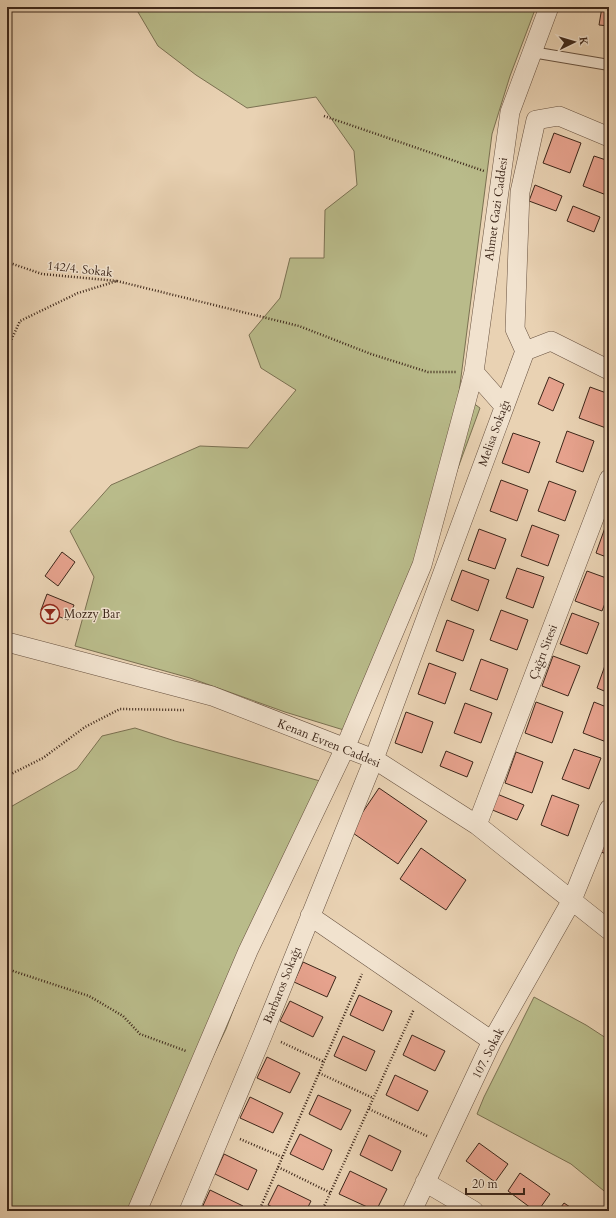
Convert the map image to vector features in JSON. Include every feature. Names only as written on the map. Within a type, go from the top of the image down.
[{"type":"street","name":"Ahmet Gazi Caddesi","points":[[137,1211],[248,951],[345,748],[422,565],[474,372],[510,112],[549,7]]},
{"type":"street","points":[[609,137],[559,116],[536,120],[520,192],[515,328],[525,352],[551,341],[609,370]]},
{"type":"street","name":"Melisa Sokağı","points":[[374,759],[525,352]]},
{"type":"street","points":[[474,372],[504,406]]},
{"type":"street","name":"Çağrı Sitesi","points":[[476,825],[609,479]]},
{"type":"street","name":"Kenan Evren Caddesi","points":[[7,642],[212,696],[374,759],[476,825],[609,929]]},
{"type":"street","name":"Barbaros Sokağı","points":[[189,1211],[263,1034],[374,759]]},
{"type":"street","points":[[572,900],[609,809]]},
{"type":"street","name":"107. Sokak","points":[[412,1211],[492,1041],[572,900]]},
{"type":"street","points":[[310,916],[492,1041]]},
{"type":"street","points":[[425,1182],[474,1211]]},
{"type":"lane","points":[[532,52],[609,65]]},
{"type":"path","points":[[324,116],[500,176]]},
{"type":"path","name":"142/4. Sokak","points":[[7,262],[42,274],[117,282]]},
{"type":"path","points":[[117,282],[299,326],[372,354],[428,372],[474,372]]},
{"type":"path","name":"142/4. Sokak","points":[[7,349],[20,321],[78,293],[117,282]]},
{"type":"path","points":[[7,776],[43,758],[85,727],[120,709],[148,708],[191,710]]},
{"type":"path","points":[[259,1211],[370,957]]},
{"type":"path","points":[[7,968],[89,996],[123,1016],[140,1034],[202,1058]]},
{"type":"path","points":[[322,1211],[422,993]]},
{"type":"path","points":[[263,1034],[324,1062]]},
{"type":"path","points":[[319,1073],[373,1098]]},
{"type":"path","points":[[369,1109],[444,1144]]},
{"type":"path","points":[[222,1131],[282,1158]]},
{"type":"path","points":[[278,1167],[331,1193]]},
{"type":"path","points":[[324,1206],[334,1211]]},
{"type":"green space","points":[[135,7],[536,7],[510,76],[492,134],[459,393],[480,408],[360,735],[285,712],[190,678],[75,646],[94,577],[70,531],[111,485],[200,446],[248,448],[296,390],[261,368],[249,335],[280,298],[290,258],[324,258],[325,210],[357,185],[354,151],[316,97],[247,108],[196,75],[158,46]]},
{"type":"green space","points":[[135,728],[175,741],[331,784],[279,892],[226,1029],[188,1109],[146,1211],[7,1211],[7,809],[77,769],[102,736]]},
{"type":"green space","points":[[534,997],[586,1025],[609,1040],[609,1195],[571,1164],[477,1114]]},
{"type":"building","points":[[602,7],[609,7],[609,26],[599,25]]},
{"type":"building","points":[[554,133],[581,143],[570,173],[543,163]]},
{"type":"building","points":[[594,156],[609,161],[609,196],[583,186]]},
{"type":"building","points":[[535,185],[562,196],[556,211],[529,201]]},
{"type":"building","points":[[573,206],[600,217],[594,232],[567,221]]},
{"type":"building","points":[[549,377],[564,384],[553,411],[538,404]]},
{"type":"building","points":[[590,387],[609,394],[609,420],[606,428],[579,418]]},
{"type":"building","points":[[567,431],[594,441],[583,472],[556,462]]},
{"type":"building","points":[[513,433],[540,442],[529,473],[502,463]]},
{"type":"building","points":[[501,480],[528,490],[517,521],[490,511]]},
{"type":"building","points":[[549,481],[576,491],[565,521],[538,511]]},
{"type":"building","points":[[607,522],[609,523],[609,558],[596,553]]},
{"type":"building","points":[[532,525],[559,535],[548,566],[521,556]]},
{"type":"building","points":[[479,529],[506,539],[495,569],[468,560]]},
{"type":"building","points":[[62,552],[75,562],[58,586],[45,576]]},
{"type":"building","points":[[517,568],[544,577],[533,608],[506,598]]},
{"type":"building","points":[[462,570],[489,580],[478,611],[451,600]]},
{"type":"building","points":[[587,571],[609,579],[609,593],[602,611],[575,601]]},
{"type":"building","points":[[47,594],[74,605],[68,620],[41,610]]},
{"type":"building","points":[[501,610],[528,620],[517,650],[490,640]]},
{"type":"building","points":[[572,613],[599,623],[587,654],[560,644]]},
{"type":"building","points":[[447,620],[474,630],[463,661],[436,651]]},
{"type":"building","points":[[553,656],[580,666],[568,696],[542,686]]},
{"type":"building","points":[[608,657],[609,658],[609,693],[597,688]]},
{"type":"building","points":[[481,659],[508,669],[497,700],[470,690]]},
{"type":"building","points":[[429,663],[456,673],[445,704],[418,694]]},
{"type":"building","points":[[536,702],[563,712],[552,743],[525,733]]},
{"type":"building","points":[[594,702],[609,708],[609,743],[583,733]]},
{"type":"building","points":[[465,703],[492,713],[481,743],[454,733]]},
{"type":"building","points":[[406,712],[433,722],[422,753],[395,743]]},
{"type":"building","points":[[574,749],[601,758],[589,789],[562,779]]},
{"type":"building","points":[[446,751],[473,762],[467,777],[440,766]]},
{"type":"building","points":[[516,752],[543,762],[532,793],[505,783]]},
{"type":"building","points":[[379,788],[427,821],[398,864],[350,831]]},
{"type":"building","points":[[497,794],[524,805],[517,820],[490,809]]},
{"type":"building","points":[[552,795],[579,805],[568,836],[541,825]]},
{"type":"building","points":[[607,837],[609,837],[609,855],[601,852]]},
{"type":"building","points":[[421,848],[466,880],[446,910],[400,879]]},
{"type":"building","points":[[303,962],[336,977],[327,997],[294,982]]},
{"type":"building","points":[[359,995],[392,1011],[383,1031],[350,1015]]},
{"type":"building","points":[[290,1001],[323,1017],[313,1037],[280,1021]]},
{"type":"building","points":[[412,1035],[445,1051],[435,1071],[403,1055]]},
{"type":"building","points":[[343,1036],[375,1051],[366,1071],[334,1056]]},
{"type":"building","points":[[267,1057],[300,1073],[290,1093],[257,1078]]},
{"type":"building","points":[[395,1075],[428,1091],[418,1111],[386,1095]]},
{"type":"building","points":[[318,1095],[351,1110],[341,1130],[309,1114]]},
{"type":"building","points":[[250,1097],[283,1113],[273,1133],[240,1118]]},
{"type":"building","points":[[300,1134],[332,1150],[323,1170],[290,1154]]},
{"type":"building","points":[[369,1135],[401,1151],[392,1171],[360,1155]]},
{"type":"building","points":[[479,1143],[508,1164],[495,1182],[466,1161]]},
{"type":"building","points":[[224,1154],[257,1170],[248,1190],[215,1174]]},
{"type":"building","points":[[350,1171],[387,1189],[376,1211],[339,1194]]},
{"type":"building","points":[[520,1173],[550,1194],[538,1211],[535,1211],[508,1191]]},
{"type":"building","points":[[278,1185],[311,1201],[306,1211],[281,1211],[268,1205]]},
{"type":"building","points":[[210,1190],[243,1206],[241,1211],[201,1210]]},
{"type":"building","points":[[564,1203],[576,1211],[558,1211]]},
{"type":"place","name":"Mozzy Bar","points":[[50,614]]}]
